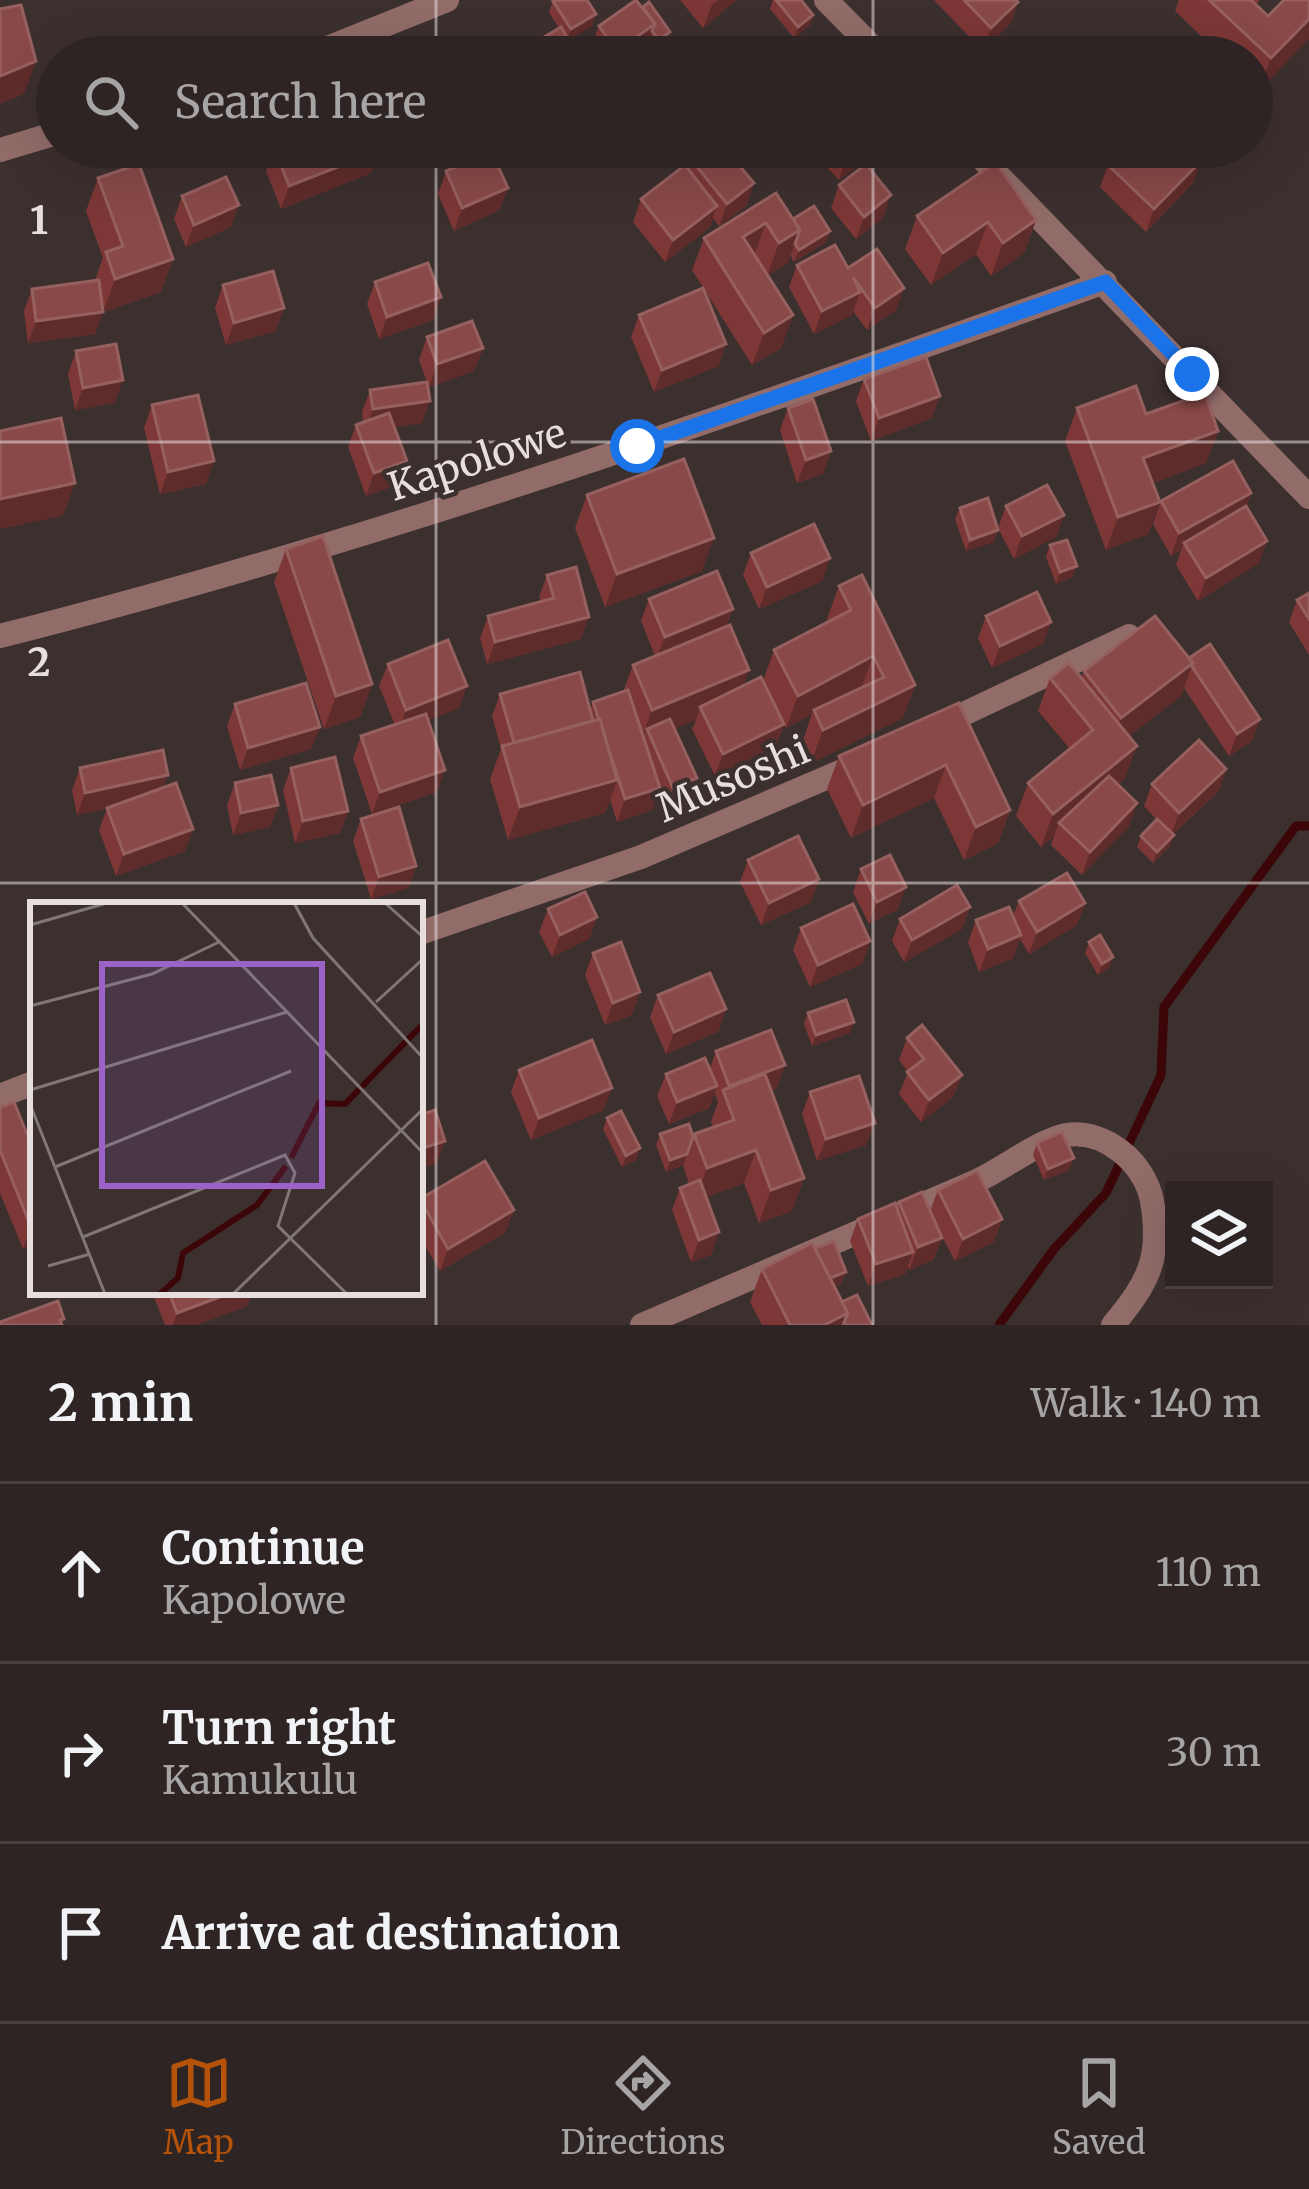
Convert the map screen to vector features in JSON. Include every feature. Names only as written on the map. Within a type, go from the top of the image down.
[{"type":"street","points":[[357,36],[447,0]]},
{"type":"street","points":[[826,0],[861,36]]},
{"type":"street","points":[[0,150],[36,139]]},
{"type":"street","points":[[992,168],[1309,497]]},
{"type":"street","name":"Kapolowe","points":[[0,635],[130,603],[455,507],[1105,282]]},
{"type":"street","points":[[916,736],[1129,636]]},
{"type":"street","name":"Musoshi","points":[[423,932],[640,857],[874,757]]},
{"type":"street","points":[[0,1096],[30,1084]]},
{"type":"street","points":[[642,1325],[991,1175],[1064,1136],[1093,1136],[1118,1148],[1142,1175],[1152,1200],[1151,1269],[1146,1284],[1112,1325]]},
{"type":"building","points":[[555,0],[587,0],[596,14],[571,29]]},
{"type":"building","points":[[636,0],[655,24],[638,36],[606,36],[599,26]]},
{"type":"building","points":[[776,0],[801,0],[813,15],[798,27]]},
{"type":"building","points":[[964,0],[1016,0],[1018,2],[991,28]]},
{"type":"building","points":[[1209,0],[1251,0],[1268,16],[1284,0],[1309,0],[1309,19],[1273,56],[1273,36],[1247,36]]},
{"type":"building","points":[[649,2],[670,32],[656,36],[655,24],[643,7]]},
{"type":"building","points":[[21,5],[36,61],[0,76],[0,9]]},
{"type":"building","points":[[561,27],[566,36],[546,36]]},
{"type":"building","points":[[140,168],[173,259],[115,279],[106,252],[123,246],[98,178]]},
{"type":"building","points":[[282,168],[335,168],[289,186]]},
{"type":"building","points":[[499,168],[508,188],[462,208],[446,171]]},
{"type":"building","points":[[687,168],[717,206],[673,240],[641,199]]},
{"type":"building","points":[[698,168],[742,168],[754,183],[727,204]]},
{"type":"building","points":[[861,168],[869,168],[891,195],[864,217],[839,185]]},
{"type":"building","points":[[987,168],[1000,168],[1036,220],[1003,243],[988,222],[943,253],[917,216]]},
{"type":"building","points":[[1111,168],[1194,168],[1154,209]]},
{"type":"building","points":[[226,177],[239,205],[194,225],[182,196]]},
{"type":"building","points":[[776,193],[800,230],[779,243],[766,223],[743,237],[793,315],[764,333],[704,238]]},
{"type":"building","points":[[814,206],[830,231],[799,250],[795,244],[800,230],[793,219]]},
{"type":"building","points":[[835,245],[848,268],[877,249],[904,288],[875,308],[853,277],[860,292],[822,311],[797,265]]},
{"type":"building","points":[[428,263],[441,297],[387,317],[375,282]]},
{"type":"building","points":[[273,271],[284,308],[234,323],[223,285]]},
{"type":"building","points":[[99,280],[103,312],[36,321],[32,289]]},
{"type":"building","points":[[703,288],[726,344],[662,370],[639,315]]},
{"type":"building","points":[[472,321],[483,348],[437,364],[427,337]]},
{"type":"building","points":[[116,344],[123,380],[83,388],[76,351]]},
{"type":"building","points":[[926,357],[940,396],[879,418],[864,379]]},
{"type":"building","points":[[427,382],[430,401],[373,409],[370,390]]},
{"type":"building","points":[[1136,386],[1146,414],[1205,393],[1218,431],[1143,458],[1160,502],[1118,517],[1077,408]]},
{"type":"building","points":[[198,395],[214,461],[168,472],[152,405]]},
{"type":"building","points":[[813,399],[831,451],[806,460],[788,408]]},
{"type":"building","points":[[389,413],[407,461],[374,473],[356,425]]},
{"type":"building","points":[[61,418],[75,483],[0,499],[0,431]]},
{"type":"building","points":[[684,459],[714,538],[617,574],[587,495]]},
{"type":"building","points":[[1233,461],[1251,493],[1179,533],[1161,501]]},
{"type":"building","points":[[1047,485],[1064,515],[1022,536],[1006,506]]},
{"type":"building","points":[[988,498],[998,530],[970,540],[960,508]]},
{"type":"building","points":[[1246,506],[1267,541],[1206,578],[1184,543]]},
{"type":"building","points":[[814,524],[830,558],[767,587],[751,553]]},
{"type":"building","points":[[323,536],[372,684],[336,696],[286,549]]},
{"type":"building","points":[[1067,540],[1077,566],[1060,572],[1050,545]]},
{"type":"building","points":[[576,567],[589,617],[495,642],[488,616],[554,598],[547,575]]},
{"type":"building","points":[[717,571],[733,609],[665,637],[649,599]]},
{"type":"building","points":[[862,575],[915,685],[823,730],[814,710],[884,677],[873,656],[798,696],[774,650],[851,610],[839,586]]},
{"type":"building","points":[[1037,592],[1051,622],[1000,646],[986,616]]},
{"type":"building","points":[[1309,593],[1309,619],[1297,600]]},
{"type":"building","points":[[1155,616],[1193,663],[1121,718],[1084,671]]},
{"type":"building","points":[[730,625],[749,670],[652,710],[633,665]]},
{"type":"building","points":[[448,640],[467,686],[406,710],[388,664]]},
{"type":"building","points":[[1210,644],[1260,719],[1237,734],[1191,665],[1189,658]]},
{"type":"building","points":[[1069,663],[1137,746],[1053,814],[1028,783],[1093,730],[1050,678]]},
{"type":"building","points":[[580,672],[593,721],[514,743],[500,694]]},
{"type":"building","points":[[761,677],[784,724],[723,754],[700,707]]},
{"type":"building","points":[[306,683],[320,727],[248,748],[235,704]]},
{"type":"building","points":[[628,690],[660,788],[625,799],[593,702]]},
{"type":"building","points":[[959,703],[1010,810],[976,827],[946,765],[863,805],[839,756]]},
{"type":"building","points":[[426,714],[445,770],[380,792],[361,736]]},
{"type":"building","points":[[600,719],[617,780],[520,807],[502,746]]},
{"type":"building","points":[[670,719],[697,778],[673,788],[647,729]]},
{"type":"building","points":[[1199,740],[1226,769],[1179,813],[1152,784]]},
{"type":"building","points":[[163,750],[168,775],[85,793],[80,768]]},
{"type":"building","points":[[335,757],[348,811],[303,821],[291,768]]},
{"type":"building","points":[[271,775],[278,805],[241,813],[235,783]]},
{"type":"building","points":[[1109,776],[1137,803],[1090,852],[1059,823]]},
{"type":"building","points":[[176,783],[193,829],[124,854],[107,808]]},
{"type":"building","points":[[399,807],[416,866],[379,877],[361,819]]},
{"type":"building","points":[[1157,819],[1174,835],[1157,852],[1141,836]]},
{"type":"building","points":[[798,836],[819,879],[769,903],[748,860]]},
{"type":"building","points":[[890,855],[906,887],[877,902],[861,869]]},
{"type":"building","points":[[1067,873],[1085,903],[1037,932],[1019,901]]},
{"type":"building","points":[[957,885],[970,907],[912,940],[900,919]]},
{"type":"building","points":[[585,892],[597,917],[560,935],[548,909]]},
{"type":"building","points":[[853,904],[870,941],[818,965],[801,928]]},
{"type":"building","points":[[1009,907],[1021,935],[988,949],[976,920]]},
{"type":"building","points":[[1100,935],[1113,957],[1102,964],[1089,942]]},
{"type":"building","points":[[621,942],[640,992],[613,1003],[593,953]]},
{"type":"building","points":[[710,973],[726,1009],[674,1032],[658,995]]},
{"type":"building","points":[[846,1000],[854,1022],[816,1035],[808,1013]]},
{"type":"building","points":[[922,1025],[962,1075],[929,1100],[907,1072],[924,1059],[907,1038]]},
{"type":"building","points":[[771,1030],[785,1065],[729,1086],[716,1051]]},
{"type":"building","points":[[592,1040],[612,1088],[539,1118],[519,1070]]},
{"type":"building","points":[[705,1058],[717,1086],[677,1102],[666,1074]]},
{"type":"building","points":[[765,1074],[804,1178],[771,1190],[756,1150],[707,1168],[694,1134],[734,1120],[723,1090]]},
{"type":"building","points":[[859,1076],[875,1123],[826,1139],[810,1092]]},
{"type":"building","points":[[14,1102],[30,1142],[30,1225],[0,1150],[0,1107]]},
{"type":"building","points":[[435,1110],[445,1141],[423,1148],[423,1114]]},
{"type":"building","points":[[621,1111],[640,1148],[626,1156],[607,1118]]},
{"type":"building","points":[[689,1124],[693,1137],[687,1154],[670,1160],[660,1134]]},
{"type":"building","points":[[1062,1132],[1074,1158],[1048,1169],[1037,1143]]},
{"type":"building","points":[[485,1161],[514,1210],[448,1249],[423,1197]]},
{"type":"building","points":[[977,1171],[1002,1219],[963,1239],[938,1190]]},
{"type":"building","points":[[700,1180],[719,1232],[699,1240],[680,1188]]},
{"type":"building","points":[[922,1192],[942,1238],[918,1247],[899,1202]]},
{"type":"building","points":[[895,1203],[913,1252],[876,1264],[858,1219]]},
{"type":"building","points":[[834,1241],[846,1272],[830,1278],[815,1248]]},
{"type":"building","points":[[812,1243],[848,1313],[824,1325],[790,1325],[762,1269]]},
{"type":"building","points":[[170,1295],[225,1295],[177,1313]]},
{"type":"building","points":[[857,1295],[872,1325],[843,1325],[848,1313],[842,1302]]},
{"type":"building","points":[[58,1301],[62,1325],[0,1325],[0,1322]]},
{"type":"waterway","points":[[999,1325],[1054,1249],[1106,1193],[1161,1075],[1164,1007],[1296,826],[1309,826]]},
{"type":"route","points":[[637,446],[1105,282],[1192,374]]}]
